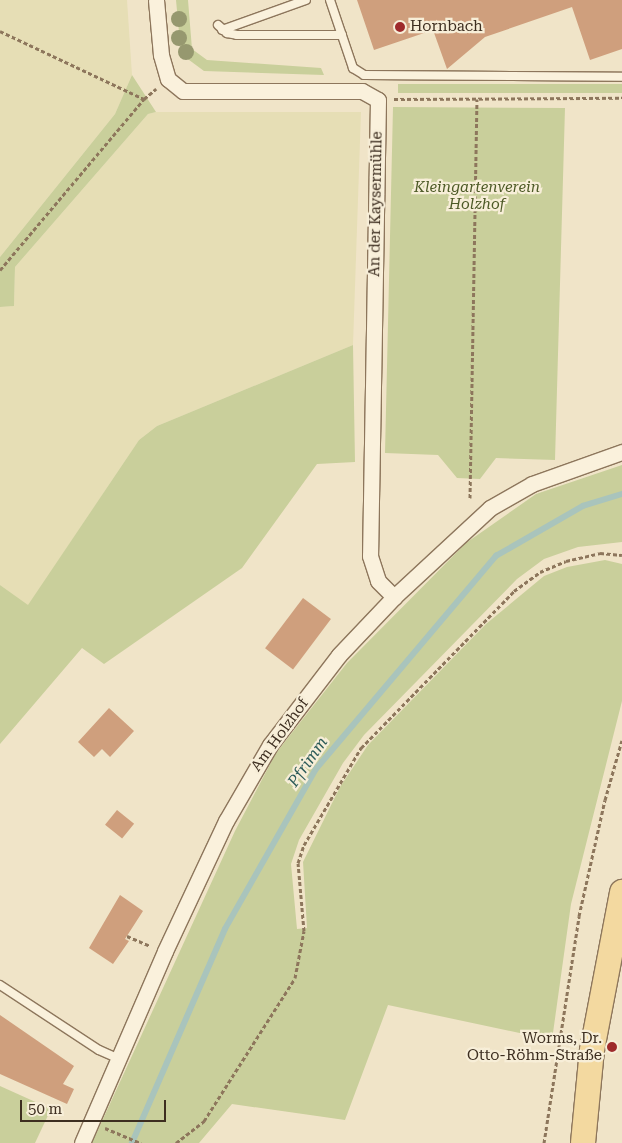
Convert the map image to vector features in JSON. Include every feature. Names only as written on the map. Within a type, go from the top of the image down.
[{"type":"main road","points":[[584,1143],[592,1050],[622,892]]},
{"type":"street","points":[[156,0],[162,55],[168,79],[183,91],[362,91],[378,100]]},
{"type":"street","name":"An der Kaysermühle","points":[[378,100],[370,556],[378,581],[394,597]]},
{"type":"street","name":"Am Holzhof","points":[[82,1143],[165,951],[251,773],[340,655],[394,597],[490,508],[532,484],[622,452]]},
{"type":"lane","points":[[306,0],[220,28],[237,35],[342,35]]},
{"type":"lane","points":[[330,0],[353,68],[370,76],[622,77]]},
{"type":"lane","points":[[0,985],[99,1050],[119,1059]]},
{"type":"path","points":[[0,31],[144,99]]},
{"type":"path","points":[[0,270],[144,99],[168,79]]},
{"type":"path","points":[[378,100],[622,98]]},
{"type":"path","points":[[470,498],[477,99]]},
{"type":"path","points":[[176,1143],[204,1121],[295,978],[304,931],[298,863],[304,845],[361,748],[514,591],[540,572],[566,560],[600,553],[622,555]]},
{"type":"path","points":[[544,1143],[579,916],[605,800],[622,740]]},
{"type":"path","points":[[127,936],[165,951]]},
{"type":"path","points":[[109,1129],[142,1143]]},
{"type":"shaded area","points":[[0,0],[127,0],[132,75],[115,114],[0,257]]},
{"type":"shaded area","points":[[156,112],[361,112],[353,345],[157,426],[139,440],[28,606],[0,585],[0,307],[14,306],[15,267],[148,114]]},
{"type":"green space","points":[[176,0],[188,0],[192,49],[207,60],[321,68],[324,75],[204,71],[181,54]]},
{"type":"green space","points":[[132,75],[156,112],[148,114],[15,267],[14,306],[0,307],[0,257],[115,114]]},
{"type":"green space","points":[[398,84],[622,84],[622,93],[398,93]]},
{"type":"green space","name":"Kleingartenverein Holzhof","points":[[393,107],[565,108],[555,460],[496,458],[480,479],[457,478],[438,455],[385,453]]},
{"type":"green space","points":[[353,345],[355,462],[317,464],[242,568],[104,664],[82,648],[0,744],[0,585],[28,605],[139,440],[157,426]]},
{"type":"green space","points":[[622,465],[622,542],[578,547],[544,559],[517,579],[364,735],[343,763],[299,840],[291,864],[297,929],[307,928],[303,862],[340,787],[368,745],[486,624],[544,576],[567,567],[605,560],[622,564],[622,701],[571,904],[552,1040],[388,1005],[345,1120],[232,1104],[199,1143],[92,1143],[235,831],[276,753],[347,663],[466,543],[536,494]]},
{"type":"green space","points":[[0,1086],[51,1109],[35,1143],[0,1143]]},
{"type":"building","points":[[357,0],[622,0],[622,49],[590,60],[572,7],[485,37],[447,69],[433,30],[374,50]]},
{"type":"building","points":[[303,598],[331,619],[293,669],[265,648]]},
{"type":"building","points":[[109,708],[134,731],[110,757],[102,749],[94,757],[78,742]]},
{"type":"building","points":[[117,810],[134,824],[122,839],[105,825]]},
{"type":"building","points":[[120,895],[143,911],[125,939],[129,941],[113,964],[89,948]]},
{"type":"building","points":[[0,1015],[74,1066],[63,1084],[74,1089],[67,1104],[0,1074]]},
{"type":"waterway","name":"Pfrimm","points":[[132,1143],[225,929],[316,769],[496,556],[583,506],[622,494]]},
{"type":"place","name":"Hornbach","points":[[400,27]]},
{"type":"place","name":"Worms, Dr. Otto-Röhm-Straße","points":[[612,1047]]}]
